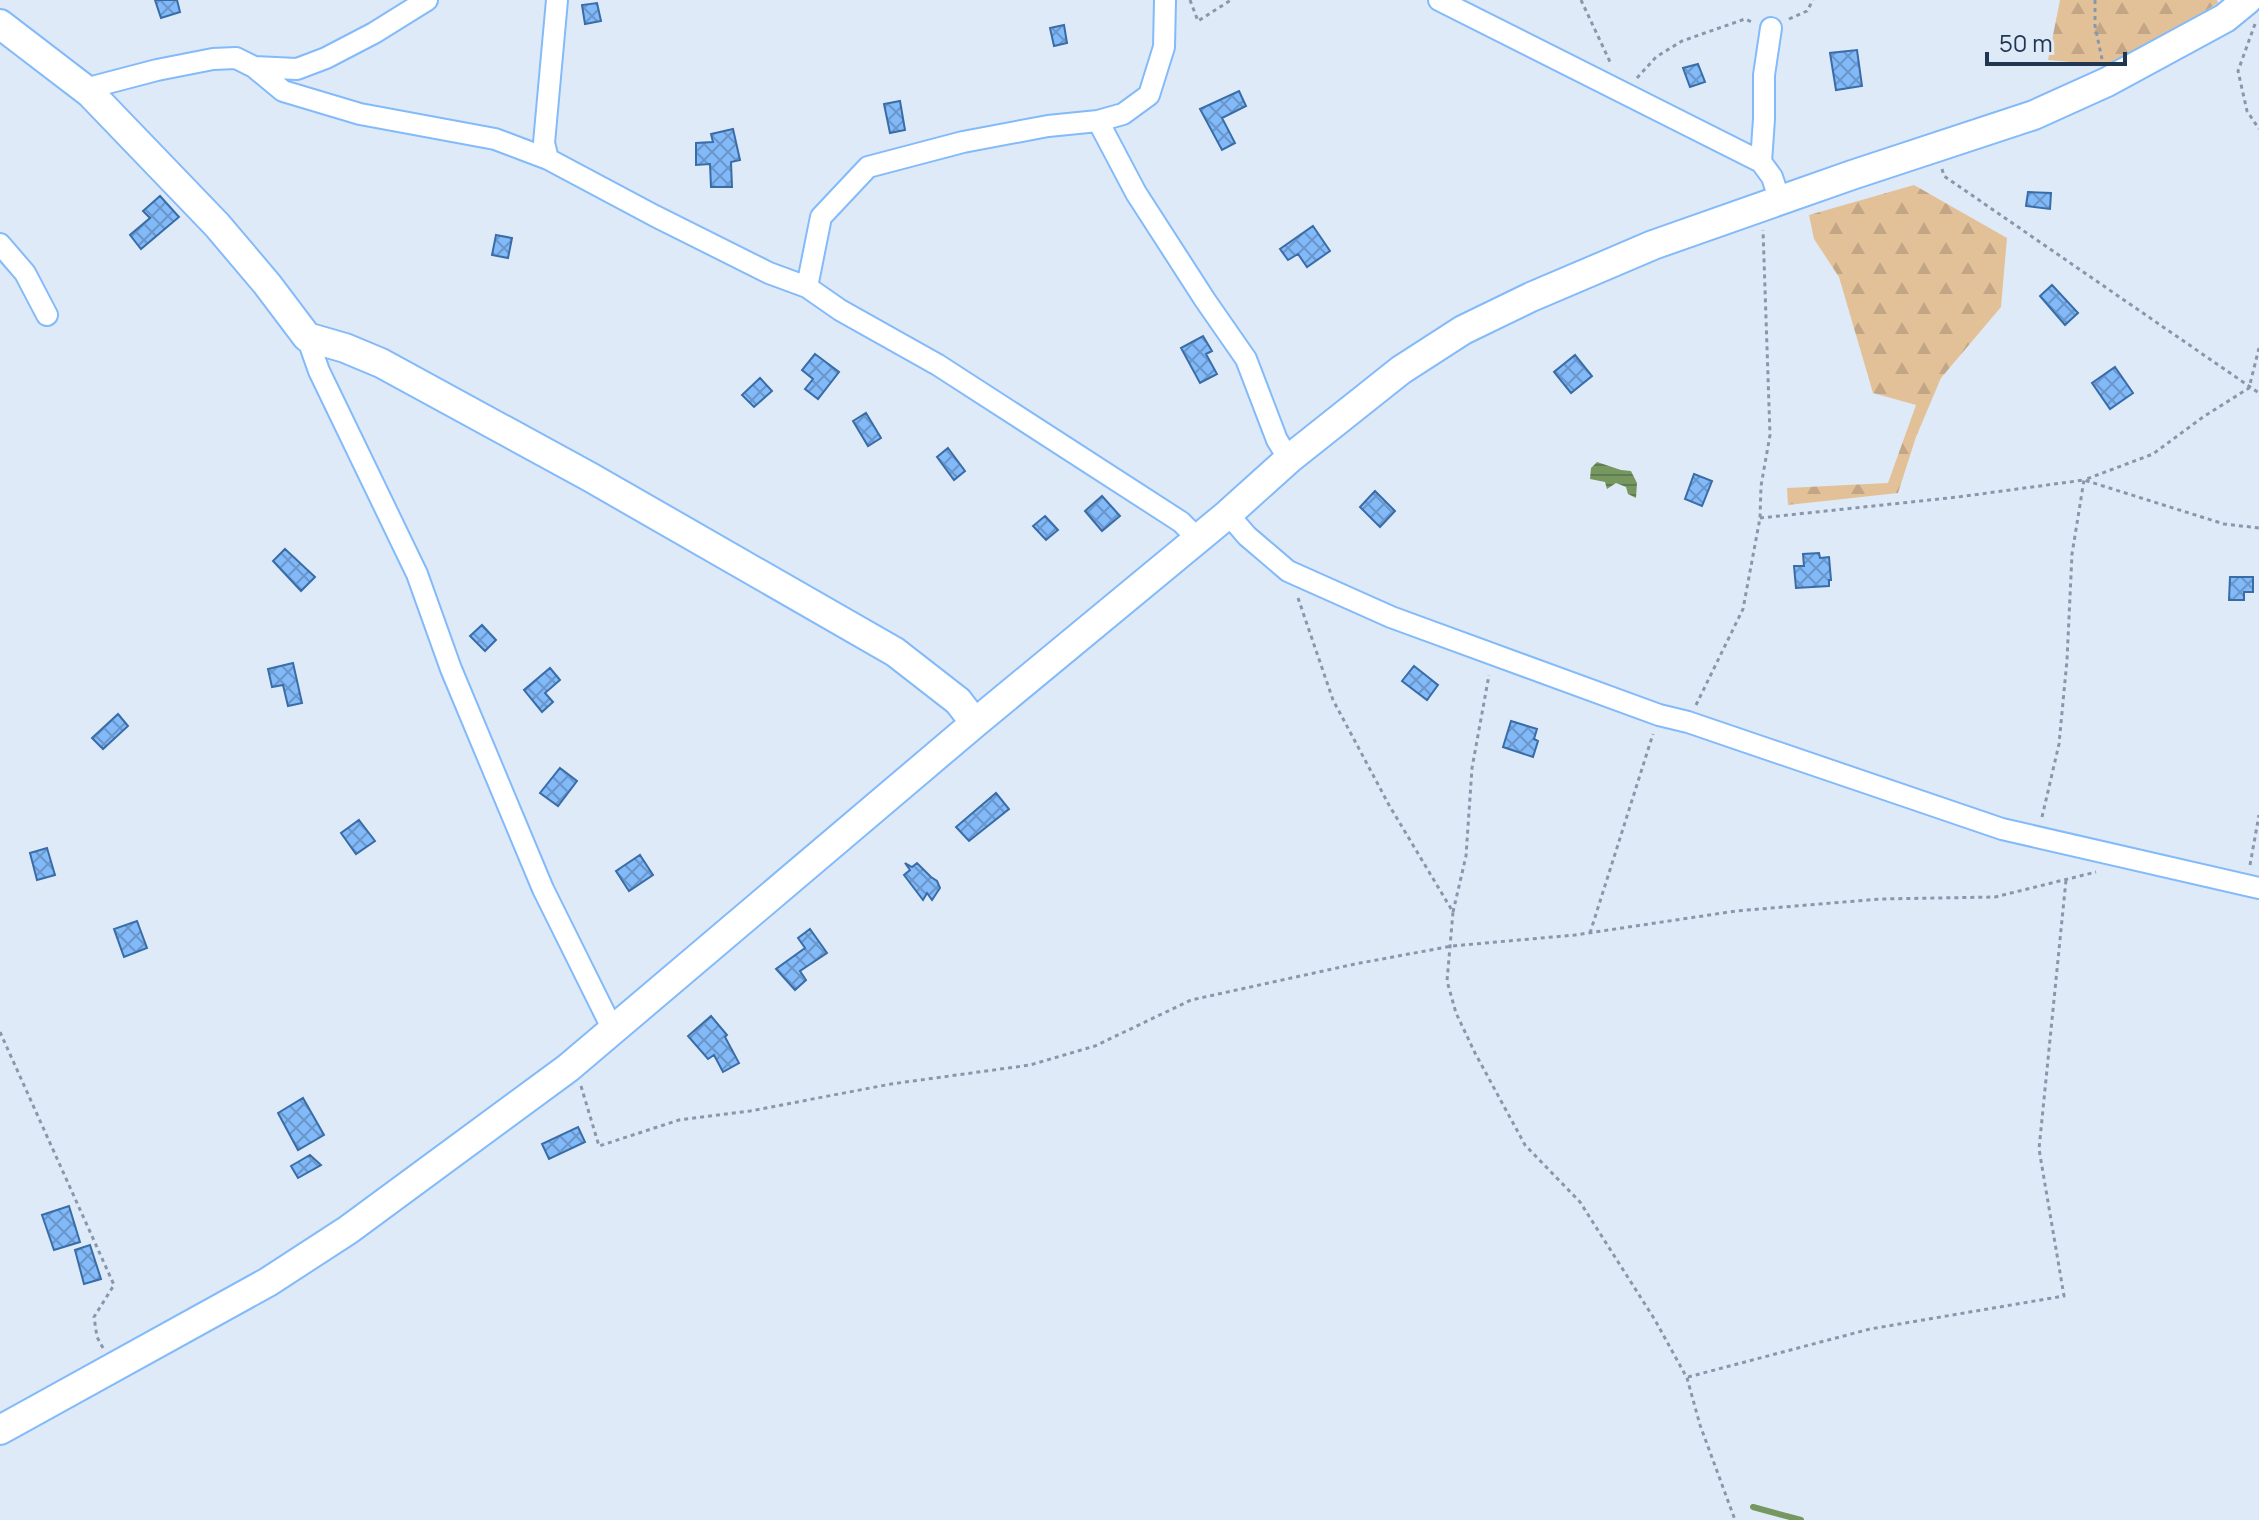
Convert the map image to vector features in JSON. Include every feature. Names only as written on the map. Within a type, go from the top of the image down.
[{"type":"main road","points":[[0,1430],[268,1282],[348,1230],[568,1068],[975,723],[1228,514],[1289,459],[1401,370],[1463,330],[1653,245],[2034,115],[2107,82],[2225,18],[2247,0]]},
{"type":"main road","points":[[0,24],[90,93],[217,225],[307,337],[381,363],[590,477],[882,645],[958,701],[975,723]]},
{"type":"street","points":[[254,67],[297,69],[326,58],[427,0]]},
{"type":"street","points":[[548,159],[544,143],[557,0]]},
{"type":"street","points":[[807,287],[821,217],[868,167],[963,142],[1048,126],[1098,121],[1123,114],[1149,95],[1164,47],[1165,0]]},
{"type":"street","points":[[1439,0],[1761,162],[1772,177],[1771,204]]},
{"type":"street","points":[[1761,162],[1764,75],[1771,28]]},
{"type":"street","points":[[90,93],[96,86],[157,70],[213,59],[236,58],[254,67],[283,91],[360,114],[495,139],[548,159],[740,259],[807,287],[840,310],[938,365],[1181,522],[1198,539]]},
{"type":"street","points":[[1098,121],[1136,193],[1246,359],[1277,440],[1289,459]]},
{"type":"street","points":[[0,244],[25,273],[47,315]]},
{"type":"street","points":[[307,337],[319,371],[417,574],[451,669],[543,889],[613,1030]]},
{"type":"street","points":[[1228,514],[1247,536],[1288,571],[1391,617],[1659,715],[1688,722],[2002,829],[2253,886]]},
{"type":"path","points":[[1190,0],[1198,21],[1231,0]]},
{"type":"path","points":[[1581,0],[1624,93],[1656,57],[1682,41],[1745,19],[1771,28],[1807,11],[1813,0]]},
{"type":"path","points":[[2095,0],[2095,26],[2107,82]]},
{"type":"path","points":[[2259,13],[2238,71],[2247,111],[2259,129]]},
{"type":"path","points":[[1934,147],[1944,176],[2259,393]]},
{"type":"path","points":[[1688,722],[1743,609],[1760,518],[1761,486],[1770,435],[1771,204]]},
{"type":"path","points":[[1760,518],[2084,480],[2153,454],[2249,388],[2259,348]]},
{"type":"path","points":[[2084,480],[2224,524],[2259,528]]},
{"type":"path","points":[[2038,837],[2059,744],[2072,554],[2084,480]]},
{"type":"path","points":[[1288,571],[1333,700],[1389,805],[1453,912]]},
{"type":"path","points":[[1492,653],[1472,768],[1466,856],[1453,912],[1447,981],[1456,1013],[1496,1095],[1525,1145],[1580,1202],[1655,1320],[1687,1378],[1700,1425],[1735,1520]]},
{"type":"path","points":[[1590,933],[1659,715]]},
{"type":"path","points":[[2253,886],[2259,815]]},
{"type":"path","points":[[568,1068],[581,1086],[599,1146],[679,1120],[750,1111],[891,1084],[1030,1065],[1095,1046],[1191,1000],[1452,946],[1590,933],[1751,910],[1880,899],[1995,897],[2095,872]]},
{"type":"path","points":[[1687,1378],[1870,1329],[2064,1296],[2039,1149],[2066,880]]},
{"type":"path","points":[[0,1032],[114,1285],[94,1317],[97,1337],[115,1368]]},
{"type":"green space","points":[[2060,0],[2217,0],[2218,3],[2116,66],[2048,60]]},
{"type":"green space","points":[[1914,185],[2007,238],[2001,307],[1941,378],[1916,437],[1898,493],[1788,505],[1787,488],[1888,483],[1916,405],[1873,393],[1839,277],[1814,239],[1809,215]]},
{"type":"shaded area","points":[[1597,462],[1631,471],[1637,483],[1636,498],[1628,494],[1626,487],[1616,483],[1607,489],[1605,482],[1590,479],[1591,468]]},
{"type":"building","points":[[155,0],[177,0],[180,12],[161,18]]},
{"type":"building","points":[[597,3],[601,21],[585,24],[582,5]]},
{"type":"building","points":[[1064,25],[1067,43],[1054,46],[1050,28]]},
{"type":"building","points":[[1857,50],[1862,86],[1836,90],[1830,53]]},
{"type":"building","points":[[1698,64],[1705,82],[1690,87],[1683,68]]},
{"type":"building","points":[[1239,91],[1246,106],[1222,118],[1235,143],[1222,150],[1200,109]]},
{"type":"building","points":[[900,101],[905,130],[890,133],[884,104]]},
{"type":"building","points":[[733,129],[740,160],[731,162],[732,187],[711,187],[710,164],[696,165],[696,143],[713,142],[711,134]]},
{"type":"building","points":[[2028,192],[2051,193],[2050,209],[2026,206]]},
{"type":"building","points":[[160,196],[179,217],[141,249],[130,235],[150,218],[143,211]]},
{"type":"building","points":[[1313,226],[1330,251],[1307,267],[1298,254],[1288,260],[1280,249]]},
{"type":"building","points":[[496,235],[512,238],[508,258],[492,255]]},
{"type":"building","points":[[2052,285],[2078,313],[2065,325],[2040,296]]},
{"type":"building","points":[[1203,336],[1212,351],[1206,354],[1217,374],[1200,383],[1181,348]]},
{"type":"building","points":[[815,354],[839,372],[818,399],[805,389],[813,379],[802,370]]},
{"type":"building","points":[[1575,355],[1592,376],[1571,393],[1554,372]]},
{"type":"building","points":[[2115,367],[2133,393],[2110,409],[2092,383]]},
{"type":"building","points":[[760,378],[772,391],[754,407],[742,395]]},
{"type":"building","points":[[866,413],[881,438],[868,446],[853,421]]},
{"type":"building","points":[[948,448],[965,471],[954,480],[937,457]]},
{"type":"building","points":[[1694,474],[1712,481],[1702,506],[1685,499]]},
{"type":"building","points":[[1375,491],[1395,511],[1380,527],[1360,507]]},
{"type":"building","points":[[1102,496],[1120,516],[1102,531],[1085,511]]},
{"type":"building","points":[[1045,516],[1058,530],[1046,540],[1033,526]]},
{"type":"building","points":[[285,549],[315,577],[301,591],[273,561]]},
{"type":"building","points":[[1819,553],[1820,558],[1829,557],[1829,586],[1796,588],[1794,566],[1804,566],[1803,554]]},
{"type":"building","points":[[2230,577],[2253,577],[2253,592],[2244,592],[2244,600],[2229,600]]},
{"type":"building","points":[[482,625],[496,640],[485,651],[470,636]]},
{"type":"building","points":[[293,663],[302,703],[288,706],[283,685],[272,687],[268,669]]},
{"type":"building","points":[[1414,666],[1438,685],[1427,700],[1402,681]]},
{"type":"building","points":[[550,668],[560,680],[545,693],[553,702],[542,712],[524,690]]},
{"type":"building","points":[[118,714],[128,726],[103,749],[92,738]]},
{"type":"building","points":[[1511,721],[1537,729],[1534,739],[1538,741],[1533,757],[1503,747]]},
{"type":"building","points":[[560,768],[577,781],[558,806],[540,793]]},
{"type":"building","points":[[996,793],[1009,809],[969,841],[956,827]]},
{"type":"building","points":[[359,820],[375,841],[356,854],[341,833]]},
{"type":"building","points":[[47,848],[55,875],[37,880],[30,853]]},
{"type":"building","points":[[640,855],[653,875],[629,891],[616,871]]},
{"type":"building","points":[[905,863],[912,867],[917,863],[937,881],[940,888],[932,900],[927,893],[923,900],[904,875],[910,870]]},
{"type":"building","points":[[137,921],[147,948],[124,957],[114,929]]},
{"type":"building","points":[[810,929],[827,953],[800,971],[806,980],[795,990],[776,969],[805,948],[798,938]]},
{"type":"building","points":[[711,1016],[727,1035],[725,1037],[739,1063],[723,1072],[714,1055],[708,1059],[688,1036]]},
{"type":"building","points":[[303,1098],[324,1135],[298,1150],[278,1113]]},
{"type":"building","points":[[578,1127],[585,1142],[549,1159],[542,1144]]},
{"type":"building","points":[[310,1155],[321,1165],[298,1178],[291,1166]]},
{"type":"building","points":[[69,1206],[80,1242],[54,1250],[42,1215]]},
{"type":"building","points":[[90,1245],[101,1279],[84,1284],[75,1250]]},
{"type":"waterway","points":[[1753,1507],[1801,1520]]}]
